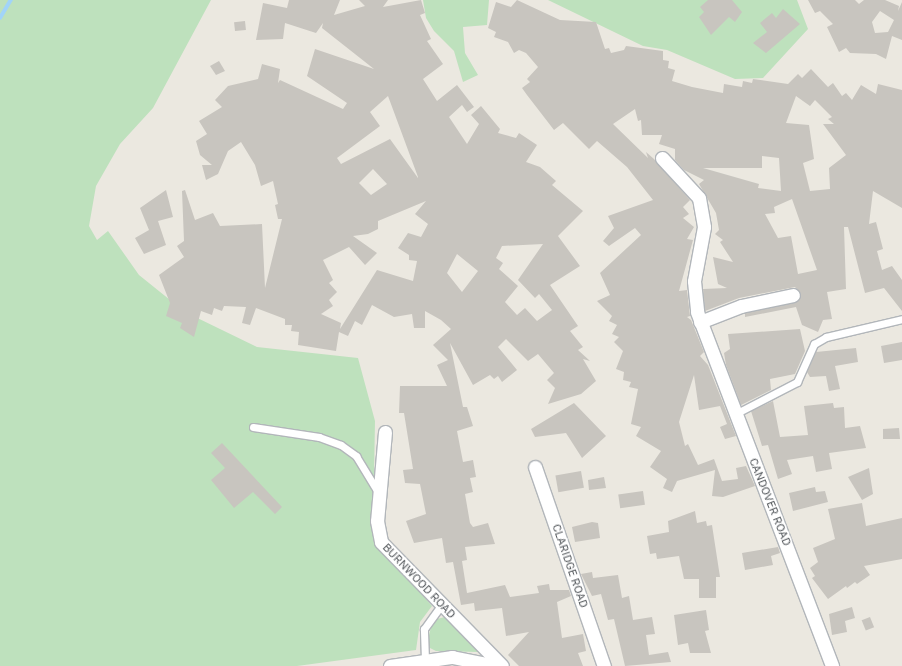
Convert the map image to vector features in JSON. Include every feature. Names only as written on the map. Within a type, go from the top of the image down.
[{"type":"street","name":"CANDOVER ROAD","points":[[662,158],[692,188],[701,206],[704,233],[694,292],[700,322],[832,666]]},
{"type":"street","points":[[700,322],[741,306],[793,295]]},
{"type":"street","name":"BURNWOOD ROAD","points":[[385,432],[377,530],[381,542],[502,666]]},
{"type":"street","name":"CLARIDGE ROAD","points":[[535,466],[604,666]]},
{"type":"street","points":[[390,666],[425,660],[467,658],[496,666]]},
{"type":"lane","points":[[735,414],[797,382],[814,344],[826,338],[902,319]]},
{"type":"lane","points":[[253,427],[319,437],[341,445],[356,456],[380,496]]},
{"type":"lane","points":[[425,660],[424,629],[442,604]]},
{"type":"green space","points":[[0,0],[211,0],[153,108],[120,144],[96,186],[89,226],[97,240],[108,231],[139,275],[185,312],[257,347],[358,358],[375,421],[373,530],[378,544],[432,606],[420,622],[416,650],[297,666],[0,666]]},
{"type":"green space","points":[[423,0],[489,0],[487,25],[463,27],[465,53],[478,75],[463,82],[454,51],[434,31],[426,18]]},
{"type":"green space","points":[[548,0],[797,0],[808,29],[763,78],[735,79],[667,50],[643,46]]},
{"type":"green space","points":[[445,617],[480,651],[479,652],[436,651],[430,648],[428,639],[431,627],[437,619]]},
{"type":"building","points":[[289,0],[340,0],[334,15],[365,6],[359,0],[388,0],[383,7],[421,0],[425,13],[420,15],[431,39],[427,41],[443,64],[423,79],[437,101],[457,85],[474,107],[467,112],[462,105],[449,117],[467,144],[479,124],[471,115],[481,106],[500,129],[498,133],[516,138],[519,133],[537,145],[526,162],[540,167],[556,181],[552,185],[583,211],[558,236],[580,266],[550,285],[578,326],[570,331],[583,347],[578,350],[590,361],[583,359],[596,381],[581,394],[548,404],[555,388],[547,380],[554,373],[538,354],[528,361],[506,339],[498,347],[517,370],[502,382],[498,376],[494,379],[490,375],[473,385],[450,343],[463,407],[467,407],[473,426],[457,431],[463,462],[473,460],[476,477],[470,478],[473,492],[465,494],[470,523],[473,527],[488,523],[495,544],[465,547],[467,560],[462,561],[467,593],[505,585],[510,597],[539,593],[537,586],[549,584],[550,590],[569,590],[571,596],[557,602],[562,638],[583,634],[586,651],[578,653],[583,666],[519,666],[508,655],[529,632],[506,636],[502,608],[475,611],[474,603],[461,605],[453,562],[446,563],[442,538],[414,543],[406,521],[426,514],[420,484],[405,483],[403,470],[413,469],[404,413],[399,413],[400,386],[447,386],[437,365],[448,360],[433,345],[451,329],[441,320],[425,311],[425,328],[414,328],[412,314],[394,317],[372,305],[362,325],[355,321],[348,336],[339,332],[336,351],[298,345],[299,332],[291,331],[292,325],[285,325],[285,319],[256,308],[250,325],[242,323],[246,307],[224,306],[222,311],[214,308],[212,315],[201,311],[194,337],[180,328],[182,323],[166,316],[170,303],[159,275],[184,257],[177,246],[184,241],[182,191],[185,190],[195,220],[213,213],[220,226],[262,224],[265,288],[282,219],[278,219],[275,205],[278,204],[273,181],[261,186],[255,165],[241,142],[228,151],[218,174],[206,180],[202,165],[212,165],[200,155],[196,141],[207,134],[199,121],[222,107],[215,100],[228,86],[258,79],[262,64],[280,69],[278,83],[280,80],[343,109],[347,103],[307,76],[315,49],[374,69],[322,28],[323,23],[316,33],[285,23],[283,39],[256,40],[263,3],[287,8]],"holes":[[[388,96],[418,178],[390,139],[341,164],[337,158],[380,126],[370,112]],[[373,169],[387,184],[371,195],[359,183]],[[426,201],[415,214],[428,224],[421,237],[408,233],[398,248],[409,255],[409,260],[417,261],[413,281],[377,270],[340,329],[341,323],[321,314],[333,306],[329,300],[337,292],[329,283],[333,280],[323,260],[349,247],[365,265],[377,253],[353,236],[368,234],[378,229],[378,221]],[[543,244],[518,280],[535,298],[539,294],[552,310],[537,321],[525,308],[517,315],[505,302],[518,286],[499,269],[503,263],[496,258],[502,246]],[[457,254],[478,271],[462,292],[447,273]]]},
{"type":"building","points":[[517,0],[560,20],[596,22],[605,49],[609,48],[611,53],[624,50],[626,46],[663,51],[663,60],[669,61],[668,68],[675,70],[672,81],[692,87],[723,93],[724,84],[742,87],[743,81],[752,83],[753,79],[788,84],[798,74],[802,78],[811,69],[828,87],[833,83],[842,96],[846,93],[852,100],[861,85],[876,94],[878,84],[902,90],[902,208],[873,191],[869,224],[876,222],[883,249],[877,251],[882,270],[892,266],[902,280],[902,311],[884,288],[865,293],[848,227],[844,227],[846,289],[827,292],[832,319],[823,320],[818,332],[802,325],[796,307],[745,317],[745,313],[798,301],[801,294],[795,287],[739,298],[705,311],[703,289],[727,288],[718,284],[713,257],[733,262],[720,242],[723,240],[715,234],[719,230],[716,213],[699,184],[704,180],[684,170],[675,160],[675,149],[659,144],[662,135],[642,135],[641,120],[638,121],[635,109],[613,124],[648,158],[646,152],[654,159],[690,200],[683,207],[689,214],[683,218],[694,227],[687,239],[693,240],[679,291],[687,290],[690,316],[687,317],[691,320],[704,352],[700,356],[708,365],[736,436],[725,439],[720,427],[727,424],[720,406],[699,410],[694,375],[679,422],[685,446],[688,444],[698,465],[714,459],[722,481],[738,479],[736,468],[746,466],[755,486],[723,497],[712,496],[715,470],[677,481],[672,492],[663,488],[667,479],[650,467],[661,451],[636,436],[641,427],[631,424],[638,389],[629,387],[631,382],[623,380],[624,372],[616,369],[623,351],[614,342],[619,337],[612,334],[617,325],[609,321],[612,316],[597,301],[610,295],[600,273],[641,235],[635,228],[609,246],[603,241],[614,228],[608,216],[653,200],[627,167],[597,141],[589,149],[563,123],[554,130],[527,95],[522,88],[530,82],[527,79],[538,67],[526,53],[519,50],[514,53],[508,42],[494,37],[496,32],[488,28],[496,2],[511,7]],"holes":[[[796,96],[810,106],[815,100],[832,117],[828,119],[834,124],[823,124],[846,155],[829,168],[830,189],[810,191],[803,163],[814,159],[809,125],[786,123]],[[762,156],[779,158],[781,191],[758,188],[759,184],[703,168],[762,168]],[[792,199],[817,270],[798,274],[791,236],[778,238],[765,214],[775,213],[774,207]]]},
{"type":"building","points":[[708,0],[732,0],[742,12],[735,22],[729,17],[711,35],[699,17],[704,12],[700,7]]},
{"type":"building","points":[[808,0],[855,0],[859,4],[864,0],[885,0],[899,6],[898,11],[902,2],[902,40],[892,36],[886,59],[876,54],[850,53],[846,48],[839,52],[827,27],[833,24],[820,11],[815,13]],"holes":[[[880,11],[894,20],[888,32],[875,33],[872,22]]]},
{"type":"building","points":[[783,9],[800,24],[766,53],[753,43],[767,32],[760,23],[772,13],[776,18]]},
{"type":"building","points":[[245,21],[246,30],[235,31],[234,22]]},
{"type":"building","points":[[219,61],[225,71],[216,75],[210,66]]},
{"type":"building","points":[[166,190],[173,217],[158,221],[166,245],[144,254],[135,238],[149,230],[140,208]]},
{"type":"building","points":[[800,329],[805,351],[795,374],[770,379],[771,390],[741,405],[726,365],[724,353],[730,349],[728,334]]},
{"type":"building","points":[[902,342],[902,360],[884,363],[881,346]]},
{"type":"building","points":[[856,348],[858,362],[835,366],[840,389],[829,391],[826,376],[810,377],[807,372],[816,352]]},
{"type":"building","points":[[773,401],[780,437],[808,435],[804,406],[833,403],[834,408],[844,407],[845,428],[860,426],[866,448],[829,453],[832,469],[816,472],[813,456],[787,460],[792,474],[778,479],[768,445],[762,446],[751,411]]},
{"type":"building","points":[[574,403],[606,436],[582,458],[566,433],[535,437],[531,429]]},
{"type":"building","points":[[899,428],[900,439],[883,439],[883,429]]},
{"type":"building","points":[[222,443],[282,507],[275,514],[253,492],[234,508],[211,480],[225,468],[211,453]]},
{"type":"building","points":[[869,468],[873,494],[862,500],[848,477]]},
{"type":"building","points":[[581,471],[584,488],[558,492],[555,476]]},
{"type":"building","points":[[604,477],[606,488],[589,490],[588,480]]},
{"type":"building","points":[[815,487],[816,492],[825,491],[828,502],[793,511],[789,493]]},
{"type":"building","points":[[643,491],[645,505],[620,508],[618,494]]},
{"type":"building","points":[[862,503],[866,526],[902,518],[902,559],[864,566],[870,575],[857,584],[855,582],[847,588],[846,586],[828,599],[812,578],[815,576],[810,568],[818,562],[813,548],[835,539],[828,509]]},
{"type":"building","points":[[695,511],[697,523],[706,521],[707,526],[712,525],[720,577],[716,577],[716,598],[699,598],[699,579],[684,579],[679,556],[657,559],[656,553],[650,554],[647,536],[669,532],[668,521]]},
{"type":"building","points":[[592,522],[598,523],[600,538],[575,542],[572,527]]},
{"type":"building","points":[[778,547],[780,553],[771,556],[773,565],[745,570],[742,553]]},
{"type":"building","points":[[592,572],[593,578],[618,575],[622,598],[629,596],[633,620],[652,617],[655,634],[646,635],[649,655],[668,652],[671,662],[625,666],[614,619],[608,620],[601,594],[592,596],[581,574]]},
{"type":"building","points":[[852,607],[855,618],[845,621],[847,632],[832,635],[829,614]]},
{"type":"building","points":[[706,610],[709,630],[705,631],[711,653],[690,653],[688,643],[678,645],[674,615]]},
{"type":"building","points":[[870,617],[874,627],[866,631],[862,620]]},
{"type":"waterway","points":[[0,18],[11,0]]}]
